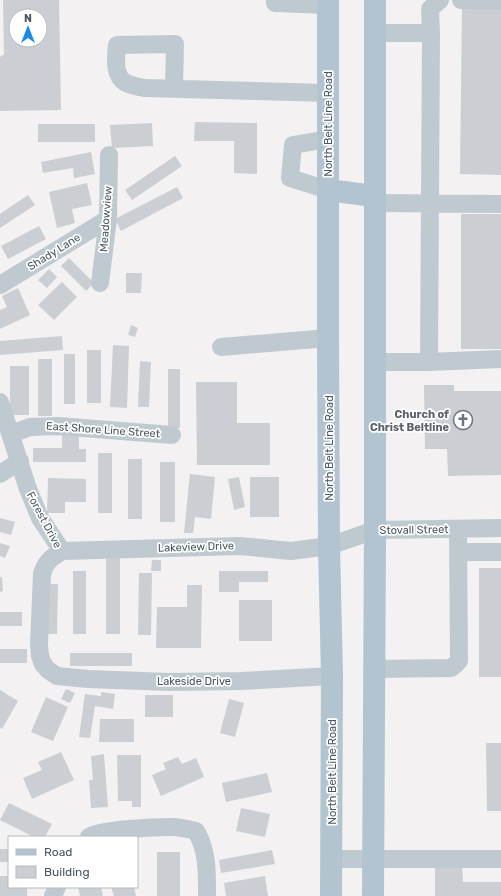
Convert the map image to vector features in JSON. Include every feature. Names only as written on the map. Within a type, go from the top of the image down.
[{"type":"main road","points":[[373,896],[375,0]]},
{"type":"main road","name":"North Belt Line Road","points":[[328,3],[329,546],[332,676],[331,896]]},
{"type":"main road","points":[[328,190],[374,199]]},
{"type":"street","points":[[275,0],[275,3],[328,3]]},
{"type":"street","points":[[429,362],[430,9],[440,0]]},
{"type":"street","points":[[461,0],[501,1]]},
{"type":"street","points":[[375,33],[431,33]]},
{"type":"street","points":[[174,89],[328,92]]},
{"type":"street","points":[[328,140],[293,145],[290,178],[328,190]]},
{"type":"street","name":"Meadowview","points":[[100,283],[108,219],[109,155]]},
{"type":"street","points":[[374,199],[430,203],[501,204]]},
{"type":"street","name":"Shady Lane","points":[[0,285],[108,219]]},
{"type":"street","points":[[221,347],[328,338]]},
{"type":"street","points":[[375,362],[429,362],[501,359]]},
{"type":"street","name":"Forest Drive","points":[[0,402],[28,490],[40,518],[62,551],[48,560],[44,566],[42,574],[39,644],[40,656],[43,664],[48,670],[57,676]]},
{"type":"street","name":"East Shore Line Street","points":[[11,434],[30,427],[58,426],[172,435]]},
{"type":"street","points":[[0,474],[20,461]]},
{"type":"street","name":"Stovall Street","points":[[329,546],[375,530],[501,528]]},
{"type":"street","points":[[374,669],[451,668],[459,660],[458,529]]},
{"type":"street","name":"Lakeview Drive","points":[[62,551],[240,546],[291,551],[329,546]]},
{"type":"street","points":[[458,552],[501,552]]},
{"type":"street","name":"Lakeside Drive","points":[[57,676],[88,679],[170,682],[241,681],[332,676]]},
{"type":"street","points":[[92,836],[113,830],[172,827],[196,831],[201,839],[206,864],[207,896]]},
{"type":"street","points":[[332,859],[501,859]]},
{"type":"building","points":[[3,0],[59,0],[61,110],[0,111],[0,57],[4,54]]},
{"type":"building","points":[[462,7],[501,8],[501,175],[460,174]]},
{"type":"building","points":[[195,122],[257,123],[257,174],[234,173],[234,141],[194,141]]},
{"type":"building","points":[[152,123],[153,146],[112,148],[110,125]]},
{"type":"building","points":[[38,124],[95,124],[95,142],[38,142]]},
{"type":"building","points":[[91,152],[95,174],[74,178],[73,168],[43,173],[41,162]]},
{"type":"building","points":[[175,156],[182,166],[132,200],[125,190]]},
{"type":"building","points":[[87,183],[92,205],[72,209],[75,223],[57,228],[49,192]]},
{"type":"building","points":[[177,187],[183,198],[121,231],[115,219]]},
{"type":"building","points":[[28,195],[35,205],[0,228],[0,214]]},
{"type":"building","points":[[461,214],[501,214],[501,349],[461,349]]},
{"type":"building","points":[[39,226],[46,239],[8,259],[1,246]]},
{"type":"building","points":[[69,258],[94,283],[86,291],[61,266]]},
{"type":"building","points":[[49,269],[57,277],[47,288],[38,280]]},
{"type":"building","points":[[126,273],[142,273],[141,293],[126,293]]},
{"type":"building","points":[[62,282],[77,297],[54,320],[38,305]]},
{"type":"building","points":[[18,288],[30,315],[0,329],[0,310],[7,307],[2,296]]},
{"type":"building","points":[[131,325],[138,328],[135,337],[128,335]]},
{"type":"building","points":[[62,336],[63,350],[0,355],[0,341]]},
{"type":"building","points":[[113,345],[129,346],[127,408],[110,407]]},
{"type":"building","points":[[87,350],[101,350],[101,403],[87,403]]},
{"type":"building","points":[[64,354],[75,354],[75,404],[64,404]]},
{"type":"building","points":[[38,359],[52,359],[52,416],[38,416]]},
{"type":"building","points":[[140,361],[151,362],[149,407],[138,407]]},
{"type":"building","points":[[10,366],[29,366],[29,415],[10,415]]},
{"type":"building","points":[[168,369],[180,369],[180,428],[168,428]]},
{"type":"building","points":[[196,382],[237,382],[237,423],[270,423],[270,465],[197,465]]},
{"type":"building","name":"Church of Christ Beltline","points":[[424,385],[454,385],[454,391],[501,391],[501,475],[448,476],[447,449],[425,449]]},
{"type":"building","points":[[62,435],[79,435],[79,449],[86,449],[86,462],[33,462],[33,448],[62,448]]},
{"type":"building","points":[[98,453],[112,453],[112,513],[98,513]]},
{"type":"building","points":[[128,459],[142,459],[142,519],[128,519]]},
{"type":"building","points":[[160,462],[175,462],[175,522],[160,522]]},
{"type":"building","points":[[190,474],[215,477],[211,519],[195,517],[193,533],[184,533]]},
{"type":"building","points":[[239,477],[245,507],[234,510],[228,479]]},
{"type":"building","points":[[250,477],[279,477],[279,517],[250,517]]},
{"type":"building","points":[[48,478],[86,479],[86,502],[65,502],[65,513],[47,513]]},
{"type":"building","points":[[0,518],[15,522],[11,535],[0,532]]},
{"type":"building","points":[[0,543],[10,546],[5,558],[0,556]]},
{"type":"building","points":[[106,555],[120,555],[120,634],[106,634]]},
{"type":"building","points":[[152,560],[161,560],[161,571],[151,571]]},
{"type":"building","points":[[479,568],[501,568],[501,677],[479,677]]},
{"type":"building","points":[[73,571],[86,571],[86,634],[73,634]]},
{"type":"building","points":[[219,571],[268,571],[268,582],[239,582],[239,592],[219,592]]},
{"type":"building","points":[[139,573],[152,573],[151,635],[138,635]]},
{"type":"building","points":[[0,577],[2,577],[3,591],[0,592]]},
{"type":"building","points":[[45,584],[58,584],[57,634],[44,634]]},
{"type":"building","points":[[187,585],[202,585],[201,648],[156,648],[157,607],[187,607]]},
{"type":"building","points":[[239,600],[272,600],[272,641],[239,641]]},
{"type":"building","points":[[0,612],[22,612],[22,626],[0,626]]},
{"type":"building","points":[[0,649],[27,649],[27,663],[0,663]]},
{"type":"building","points":[[70,653],[132,653],[132,666],[70,666]]},
{"type":"building","points":[[66,689],[75,693],[70,703],[61,699]]},
{"type":"building","points":[[0,690],[18,701],[2,729],[0,728]]},
{"type":"building","points":[[101,692],[115,694],[113,709],[95,706],[90,738],[79,737],[85,694],[101,696]]},
{"type":"building","points":[[145,695],[173,695],[173,717],[145,717]]},
{"type":"building","points":[[46,697],[68,707],[53,741],[31,732]]},
{"type":"building","points":[[229,699],[244,703],[235,737],[220,733]]},
{"type":"building","points":[[100,719],[134,719],[134,742],[99,742]]},
{"type":"building","points":[[486,743],[501,743],[501,811],[487,811]]},
{"type":"building","points":[[61,752],[74,780],[32,799],[23,778],[42,770],[38,762]]},
{"type":"building","points":[[104,754],[108,807],[91,808],[89,780],[93,780],[91,756]]},
{"type":"building","points":[[117,755],[141,755],[141,807],[132,807],[132,801],[118,801]]},
{"type":"building","points":[[178,757],[182,764],[196,758],[204,777],[161,796],[152,775],[166,769],[163,763]]},
{"type":"building","points":[[267,773],[272,792],[226,802],[222,783]]},
{"type":"building","points":[[9,803],[52,824],[46,836],[32,836],[0,820]]},
{"type":"building","points":[[241,808],[270,814],[265,837],[236,831]]},
{"type":"building","points":[[0,849],[8,849],[8,862],[0,862]]},
{"type":"building","points":[[272,850],[275,864],[221,873],[219,860]]},
{"type":"building","points":[[157,852],[180,852],[180,896],[157,896]]},
{"type":"building","points":[[435,863],[462,863],[463,882],[501,882],[501,896],[435,896]]},
{"type":"building","points":[[0,876],[8,876],[8,888],[27,888],[27,896],[0,896]]},
{"type":"building","points":[[265,876],[268,896],[226,896],[224,883]]},
{"type":"building","points":[[78,888],[101,888],[103,896],[80,896]]},
{"type":"building","points":[[111,888],[134,888],[136,896],[114,896]]},
{"type":"place","name":"Church of Christ Beltline","points":[[463,420]]}]
